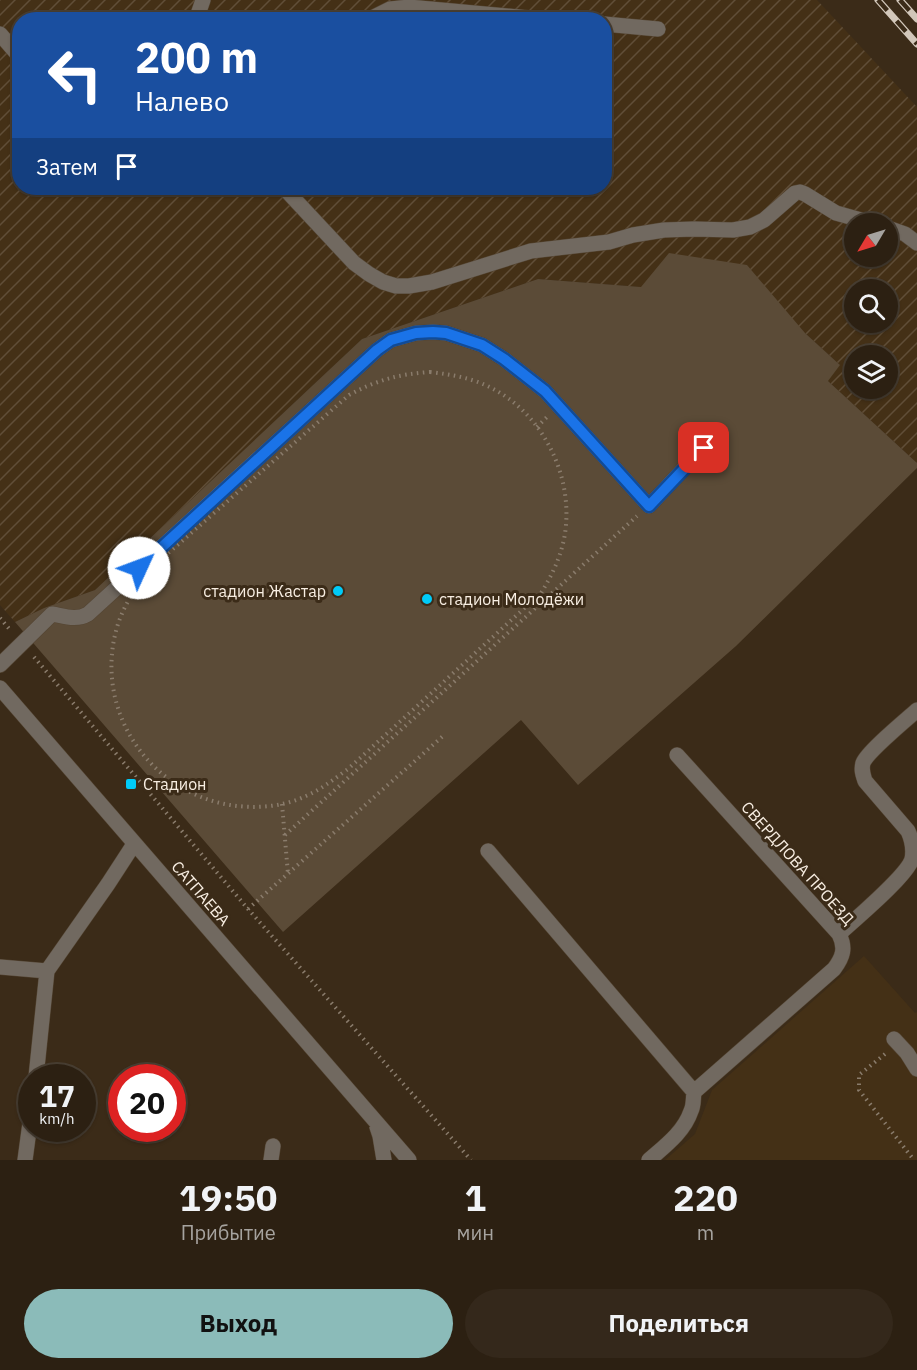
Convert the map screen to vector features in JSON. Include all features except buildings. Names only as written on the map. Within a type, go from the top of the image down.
[{"type":"street","points":[[384,12],[409,7],[464,12]]},
{"type":"street","points":[[612,25],[658,29]]},
{"type":"street","points":[[0,34],[12,48]]},
{"type":"street","points":[[291,195],[354,262],[369,274],[396,286],[432,282],[531,251],[609,242],[664,230],[733,230],[750,227],[764,220],[800,192],[844,215]]},
{"type":"street","points":[[898,232],[917,243]]},
{"type":"street","points":[[0,664],[51,614],[76,619],[88,614],[377,350],[391,340],[416,333],[446,333],[482,345],[512,364],[545,391],[649,506],[704,448]]},
{"type":"street","name":"САТПАЕВА","points":[[0,688],[408,1160]]},
{"type":"street","points":[[839,934],[904,874],[912,858],[912,839],[908,831],[866,782],[862,766],[870,754],[917,710]]},
{"type":"street","name":"СВЕРДЛОВА ПРОЕЗД","points":[[677,755],[839,934],[843,942],[843,952],[834,969],[694,1092]]},
{"type":"street","points":[[37,1064],[47,971],[134,844]]},
{"type":"street","points":[[488,851],[694,1092],[692,1109],[686,1122],[677,1134],[649,1160]]},
{"type":"street","points":[[0,967],[47,971]]},
{"type":"street","points":[[896,1041],[917,1069]]},
{"type":"street","points":[[375,1122],[384,1160]]},
{"type":"street","points":[[25,1160],[27,1142]]},
{"type":"path","points":[[430,372],[477,381],[520,408],[537,427],[553,451],[562,476],[566,501],[566,526],[553,573],[541,593],[348,769],[327,785],[304,797],[282,804],[261,807],[238,806],[216,803],[194,795],[173,783],[154,768],[137,748],[124,724],[115,699],[111,674],[114,640],[118,624],[129,600],[157,563],[349,395],[386,378],[408,374],[430,372]]},
{"type":"path","points":[[285,835],[649,506]]},
{"type":"path","points":[[0,618],[248,909],[471,1160]]},
{"type":"path","points":[[248,909],[443,736]]},
{"type":"path","points":[[282,804],[288,874]]},
{"type":"path","points":[[896,1041],[859,1075],[859,1090],[914,1160]]},
{"type":"shaded area","points":[[0,0],[817,0],[917,107],[917,463],[848,399],[898,399],[898,345],[844,345],[844,396],[827,380],[840,365],[805,333],[641,287],[538,279],[362,339],[95,590],[44,608],[15,622],[0,605]]},
{"type":"shaded area","name":"стадион Молодёжи","points":[[669,253],[747,265],[805,333],[840,365],[828,381],[844,396],[844,399],[848,399],[917,463],[917,468],[736,646],[578,785],[521,720],[283,932],[15,622],[44,608],[95,590],[362,339],[538,279],[641,287]]},
{"type":"shaded area","points":[[864,956],[915,1013],[917,1012],[917,1160],[665,1160],[695,1134],[712,1090]]},
{"type":"railway","points":[[878,0],[917,44]]},
{"type":"railway","points":[[900,0],[917,19]]},
{"type":"place","name":"стадион Жастар","points":[[338,591]]},
{"type":"place","name":"стадион Молодёжи","points":[[427,599]]},
{"type":"place","name":"Стадион","points":[[131,784]]},
{"type":"route","points":[[139,568],[377,350],[391,340],[416,333],[446,333],[482,345],[527,376],[545,391],[649,506],[704,448]]}]
